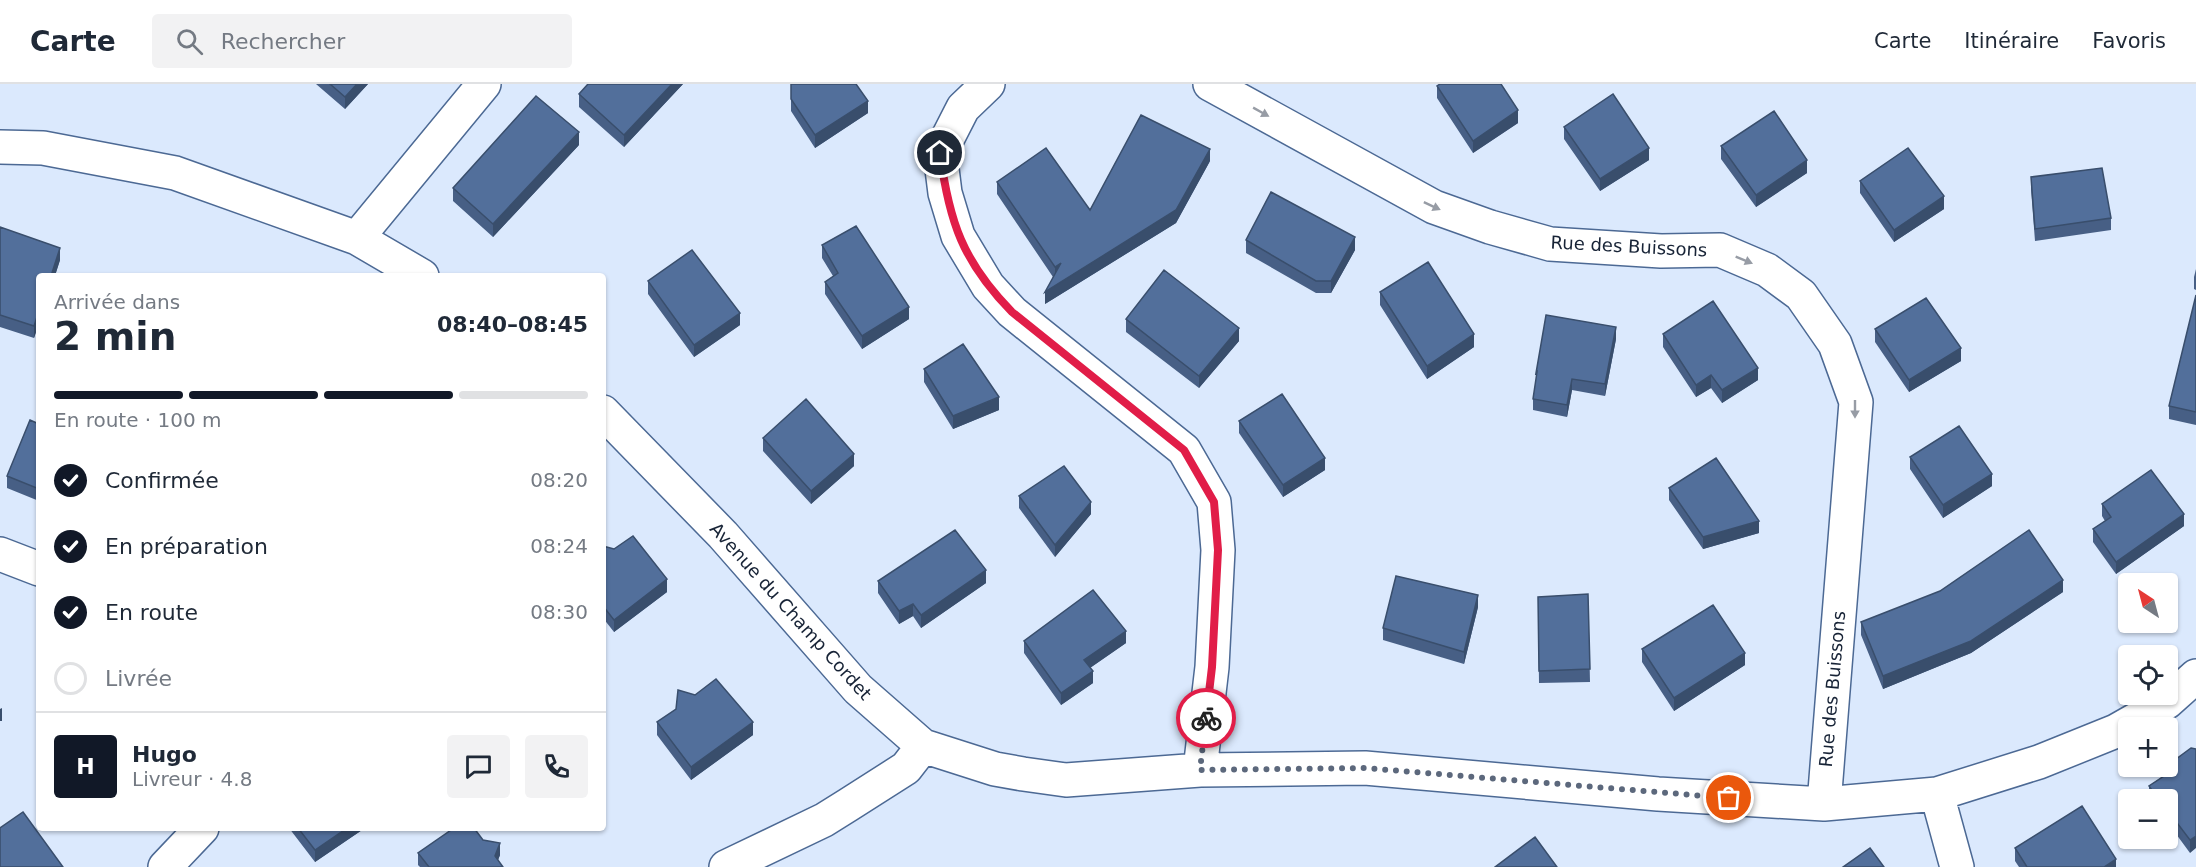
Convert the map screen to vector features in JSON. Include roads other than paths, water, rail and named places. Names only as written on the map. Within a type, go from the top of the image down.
[{"type":"street","points":[[357,238],[484,84]]},
{"type":"street","points":[[988,84],[963,108],[940,153],[945,193],[958,236],[988,286],[1012,312],[1184,450],[1214,502],[1218,550],[1212,667],[1200,770]]},
{"type":"street","name":"Rue des Buissons","points":[[1210,84],[1434,207],[1490,227],[1550,244],[1661,251],[1720,250],[1767,270],[1801,295],[1835,344],[1856,402],[1824,804]]},
{"type":"street","points":[[0,147],[43,148],[175,173],[357,238],[417,273]]},
{"type":"street","name":"Avenue du Champ Cordet","points":[[606,415],[723,535],[858,689],[924,746],[995,769],[1066,780],[1200,770],[1365,768],[1658,794],[1824,804],[1937,794],[2039,762],[2116,731],[2167,702],[2196,676]]},
{"type":"street","points":[[0,554],[36,568]]},
{"type":"street","points":[[726,867],[824,820],[906,768],[924,746]]},
{"type":"street","points":[[1937,794],[1957,867]]},
{"type":"street","points":[[165,867],[199,831]]}]
